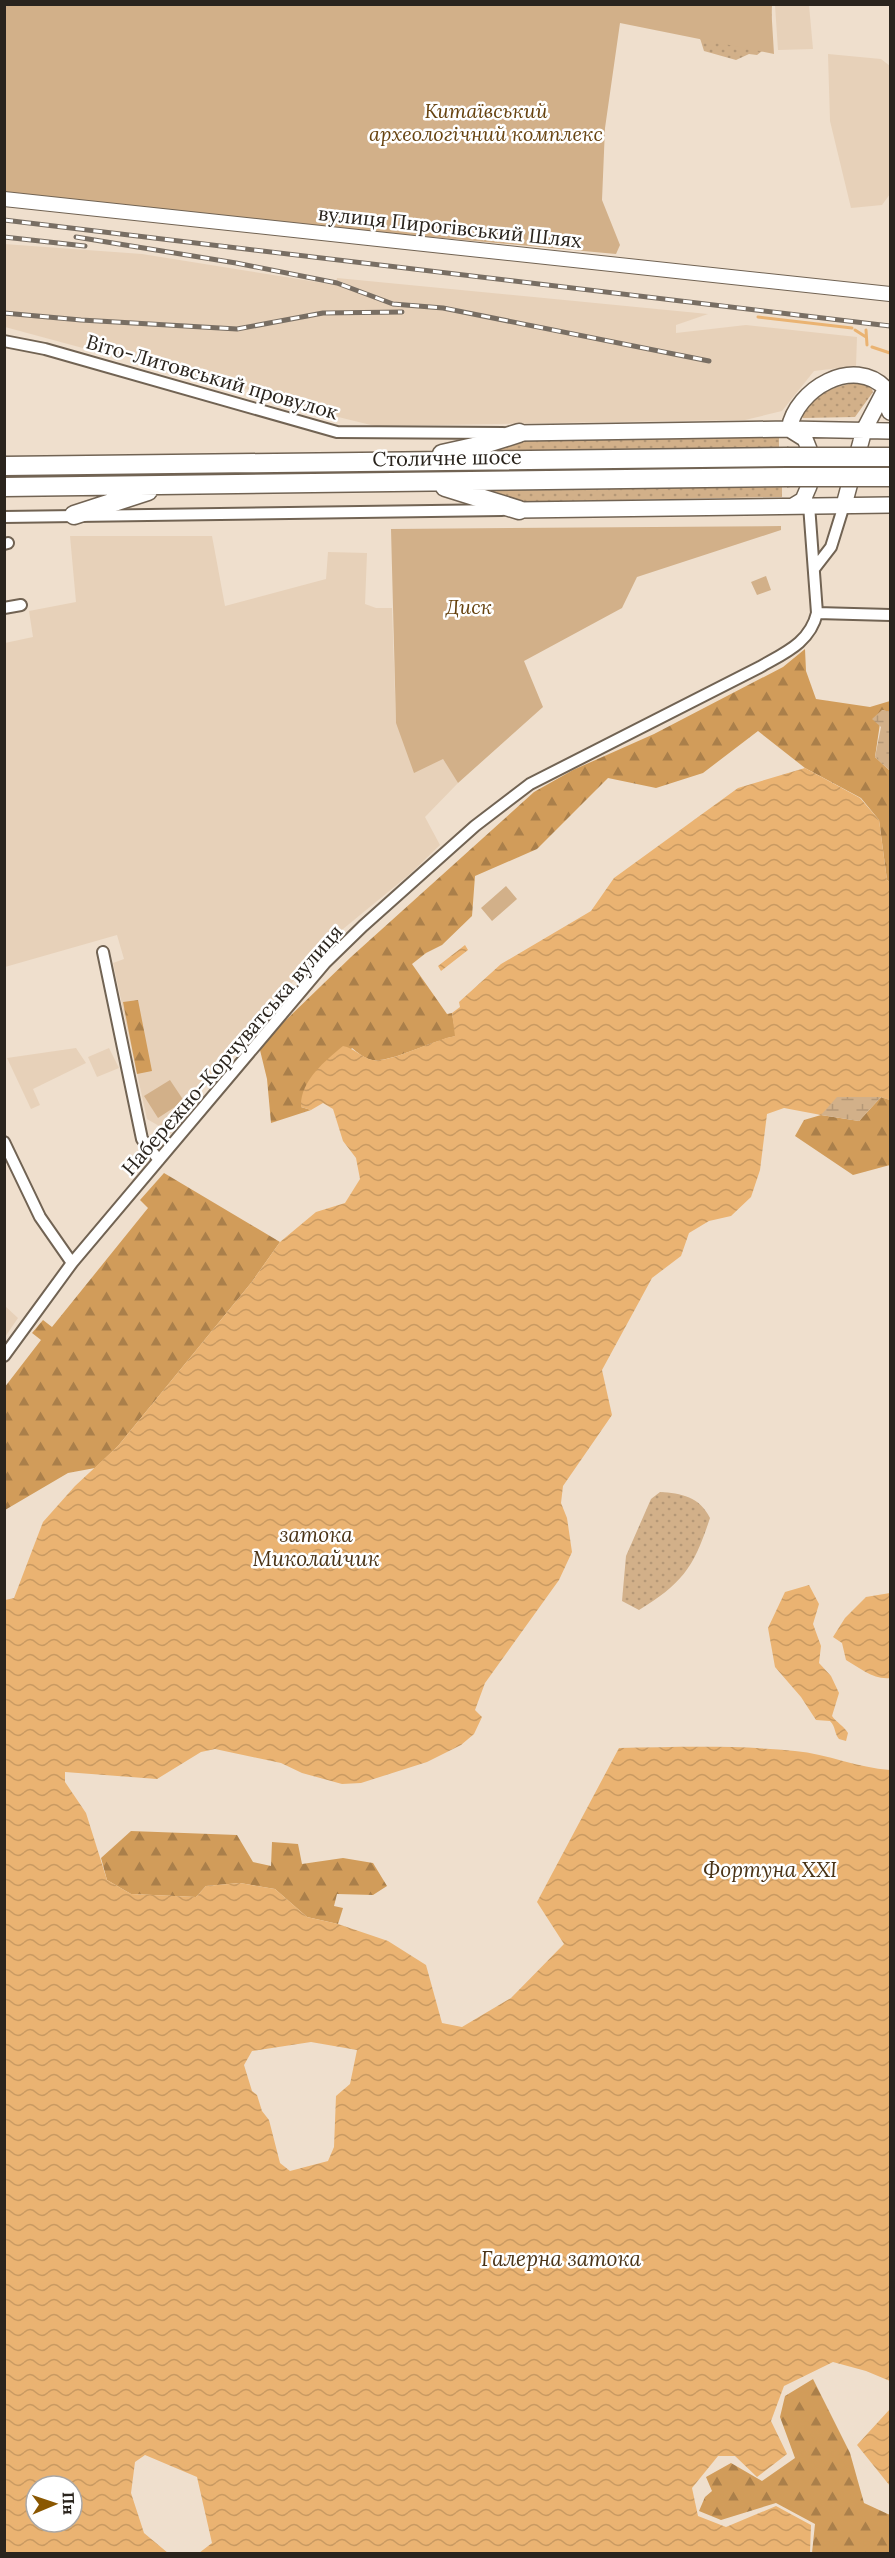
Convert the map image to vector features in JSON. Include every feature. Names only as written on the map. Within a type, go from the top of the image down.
[{"type":"highway","points":[[404,462],[478,446],[519,433]]},
{"type":"highway","name":"Столичне шосе","points":[[4,466],[891,457]]},
{"type":"highway","name":"Столичне шосе","points":[[4,487],[411,480],[891,477]]},
{"type":"highway","points":[[411,480],[455,489],[519,510]]},
{"type":"highway","points":[[74,515],[164,486]]},
{"type":"main road","points":[[789,429],[791,419],[803,399],[828,381],[840,376],[855,375],[873,378],[888,385]]},
{"type":"main road","points":[[888,385],[885,400],[891,412]]},
{"type":"main road","points":[[844,505],[864,430],[888,385]]},
{"type":"main road","points":[[789,429],[805,439],[809,449],[809,486],[801,505]]},
{"type":"main road","points":[[519,433],[789,429],[891,431]]},
{"type":"main road","points":[[519,510],[891,505]]},
{"type":"street","name":"вулиця Пирогівський Шлях","points":[[4,199],[891,294]]},
{"type":"street","name":"Віто-Литовський провулок","points":[[4,341],[45,349],[337,432],[519,433]]},
{"type":"street","points":[[801,505],[814,569],[817,613],[891,615]]},
{"type":"street","points":[[814,569],[831,547],[844,505]]},
{"type":"street","points":[[4,517],[519,510]]},
{"type":"street","points":[[4,608],[21,604]]},
{"type":"street","name":"Набережно-Корчуватська вулиця","points":[[4,1356],[72,1263],[325,963],[388,903],[475,826],[530,784],[791,650],[806,637],[814,625],[817,613]]},
{"type":"street","points":[[103,952],[142,1139],[159,1160]]},
{"type":"street","points":[[4,1142],[40,1217],[72,1263]]},
{"type":"shaded area","points":[[775,5],[809,5],[813,49],[778,50]]},
{"type":"shaded area","points":[[828,54],[881,59],[890,66],[890,194],[882,205],[851,208],[830,121]]},
{"type":"shaded area","points":[[4,244],[142,254],[336,285],[337,278],[708,314],[676,325],[676,333],[746,325],[857,337],[856,366],[814,371],[782,411],[745,420],[375,426],[265,399],[263,394],[119,355],[116,357],[5,327]]},
{"type":"shaded area","points":[[70,536],[212,536],[225,606],[326,579],[328,552],[367,553],[365,604],[376,608],[392,608],[396,723],[443,759],[458,783],[425,817],[440,845],[410,874],[326,943],[166,1130],[147,1119],[113,963],[124,959],[117,935],[5,967],[5,643],[33,637],[29,611],[76,602]]},
{"type":"shaded area","points":[[76,1048],[86,1063],[33,1089],[40,1105],[31,1109],[7,1058]]},
{"type":"shaded area","points":[[109,1048],[119,1068],[97,1077],[88,1057]]},
{"type":"shaded area","points":[[5,1306],[18,1318],[5,1337]]},
{"type":"green space","name":"Китаївський археологічний комплекс","points":[[4,5],[771,5],[774,54],[620,23],[605,128],[602,200],[620,245],[616,254],[5,198]]},
{"type":"green space","points":[[701,5],[772,5],[770,45],[757,55],[749,54],[736,60],[704,51],[699,35]]},
{"type":"green space","points":[[849,384],[866,384],[873,392],[855,417],[803,418],[801,414],[817,398],[834,388]]},
{"type":"green space","points":[[779,437],[779,448],[488,451],[524,438]]},
{"type":"green space","points":[[782,487],[782,497],[527,502],[512,500],[491,490]]},
{"type":"green space","name":"Диск","points":[[781,526],[781,530],[637,577],[622,608],[524,661],[543,707],[458,783],[443,759],[414,773],[396,723],[391,529]]},
{"type":"green space","points":[[766,576],[771,590],[757,595],[751,582]]},
{"type":"green space","points":[[805,649],[806,671],[816,699],[870,707],[890,701],[890,712],[882,710],[875,757],[890,771],[890,882],[887,880],[879,820],[861,798],[805,768],[758,731],[703,773],[656,788],[608,778],[537,849],[475,876],[472,916],[442,945],[426,953],[412,964],[447,1014],[452,1013],[456,1036],[380,1060],[367,1058],[352,1048],[301,1107],[311,1110],[271,1123],[267,1079],[259,1046],[351,957],[534,792],[573,770],[654,734],[783,667]]},
{"type":"green space","points":[[882,710],[890,712],[890,771],[875,757],[881,727],[872,719]]},
{"type":"green space","points":[[506,886],[517,899],[492,921],[481,908]]},
{"type":"green space","points":[[138,1000],[152,1071],[137,1074],[123,1002]]},
{"type":"green space","points":[[827,1076],[875,1085],[890,1100],[881,1097],[859,1121],[821,1115]]},
{"type":"green space","points":[[170,1080],[184,1101],[158,1118],[144,1096]]},
{"type":"green space","points":[[881,1097],[890,1100],[890,1165],[853,1175],[795,1136],[804,1120],[821,1115],[859,1121]]},
{"type":"green space","points":[[164,1173],[280,1242],[251,1283],[118,1446],[95,1468],[68,1473],[5,1510],[4,1388],[41,1340],[32,1333],[43,1320],[52,1327],[148,1208],[140,1200]]},
{"type":"green space","points":[[660,1492],[695,1501],[701,1505],[710,1518],[692,1562],[685,1572],[677,1582],[639,1610],[622,1601],[626,1556],[651,1499]]},
{"type":"green space","points":[[131,1831],[237,1835],[253,1862],[271,1866],[272,1842],[298,1844],[302,1864],[343,1858],[373,1863],[387,1886],[373,1895],[337,1894],[334,1906],[343,1908],[338,1924],[307,1917],[275,1889],[240,1883],[206,1886],[196,1897],[131,1894],[107,1880],[101,1858]]},
{"type":"green space","points":[[813,2379],[850,2453],[864,2503],[890,2515],[890,2553],[812,2553],[815,2524],[776,2503],[721,2520],[699,2511],[705,2497],[712,2491],[706,2477],[731,2463],[762,2481],[795,2458],[780,2417],[785,2396]]},
{"type":"water","points":[[805,768],[860,798],[879,820],[887,880],[890,882],[890,1100],[881,1097],[837,1097],[821,1115],[784,1108],[767,1114],[760,1170],[751,1197],[731,1216],[709,1221],[689,1233],[681,1256],[652,1278],[602,1370],[612,1415],[563,1486],[561,1503],[567,1518],[572,1552],[559,1580],[485,1683],[475,1710],[482,1717],[474,1734],[461,1745],[427,1762],[361,1783],[342,1784],[302,1773],[281,1763],[215,1749],[201,1752],[157,1779],[65,1772],[65,1782],[86,1813],[107,1880],[131,1894],[196,1897],[206,1886],[240,1883],[275,1889],[307,1917],[338,1924],[388,1941],[426,1965],[442,2023],[462,2027],[511,1998],[564,1944],[537,1902],[619,1748],[773,1749],[819,1755],[866,1767],[890,1770],[890,2381],[866,2371],[833,2362],[784,2386],[771,2421],[787,2454],[757,2477],[735,2456],[718,2456],[692,2488],[698,2516],[726,2527],[776,2506],[811,2525],[810,2553],[199,2553],[212,2543],[197,2477],[145,2455],[135,2462],[131,2493],[144,2533],[168,2553],[5,2553],[5,1600],[14,1598],[43,1522],[75,1486],[118,1446],[251,1283],[280,1242],[316,1212],[345,1203],[360,1179],[356,1158],[343,1141],[333,1109],[323,1103],[311,1110],[301,1107],[305,1089],[315,1072],[343,1046],[369,1059],[381,1060],[455,1036],[452,1013],[460,1007],[459,1002],[501,964],[591,911],[614,878],[738,788]],"holes":[[[311,2042],[357,2050],[350,2084],[336,2096],[334,2147],[328,2161],[290,2171],[280,2163],[269,2120],[262,2111],[257,2095],[252,2091],[244,2065],[252,2051]]]},
{"type":"water","points":[[465,945],[468,950],[441,971],[438,966]]},
{"type":"water","points":[[809,1585],[819,1604],[813,1624],[821,1646],[819,1663],[831,1676],[839,1693],[832,1716],[848,1733],[846,1741],[839,1739],[830,1721],[816,1720],[801,1697],[775,1667],[768,1628],[785,1592]]},
{"type":"water","points":[[890,1593],[890,1678],[884,1678],[867,1673],[846,1660],[842,1643],[833,1637],[845,1618],[866,1597]]},
{"type":"water","points":[[890,2409],[890,2486],[857,2445]]},
{"type":"waterway","points":[[758,317],[852,328]]},
{"type":"waterway","points":[[855,330],[866,337]]},
{"type":"waterway","points":[[866,330],[867,345]]},
{"type":"waterway","points":[[872,347],[890,353]]},
{"type":"railway","points":[[4,220],[890,326]]},
{"type":"railway","points":[[4,237],[85,246]]},
{"type":"railway","points":[[76,237],[236,263],[337,283],[393,304],[443,308],[709,361]]},
{"type":"railway","points":[[4,313],[237,329],[323,313],[402,312]]},
{"type":"water label","name":"затока Миколайчик","points":[[316,1547]]},
{"type":"water label","name":"Фортуна XXI","points":[[770,1870]]},
{"type":"water label","name":"Галерна затока","points":[[561,2259]]}]
